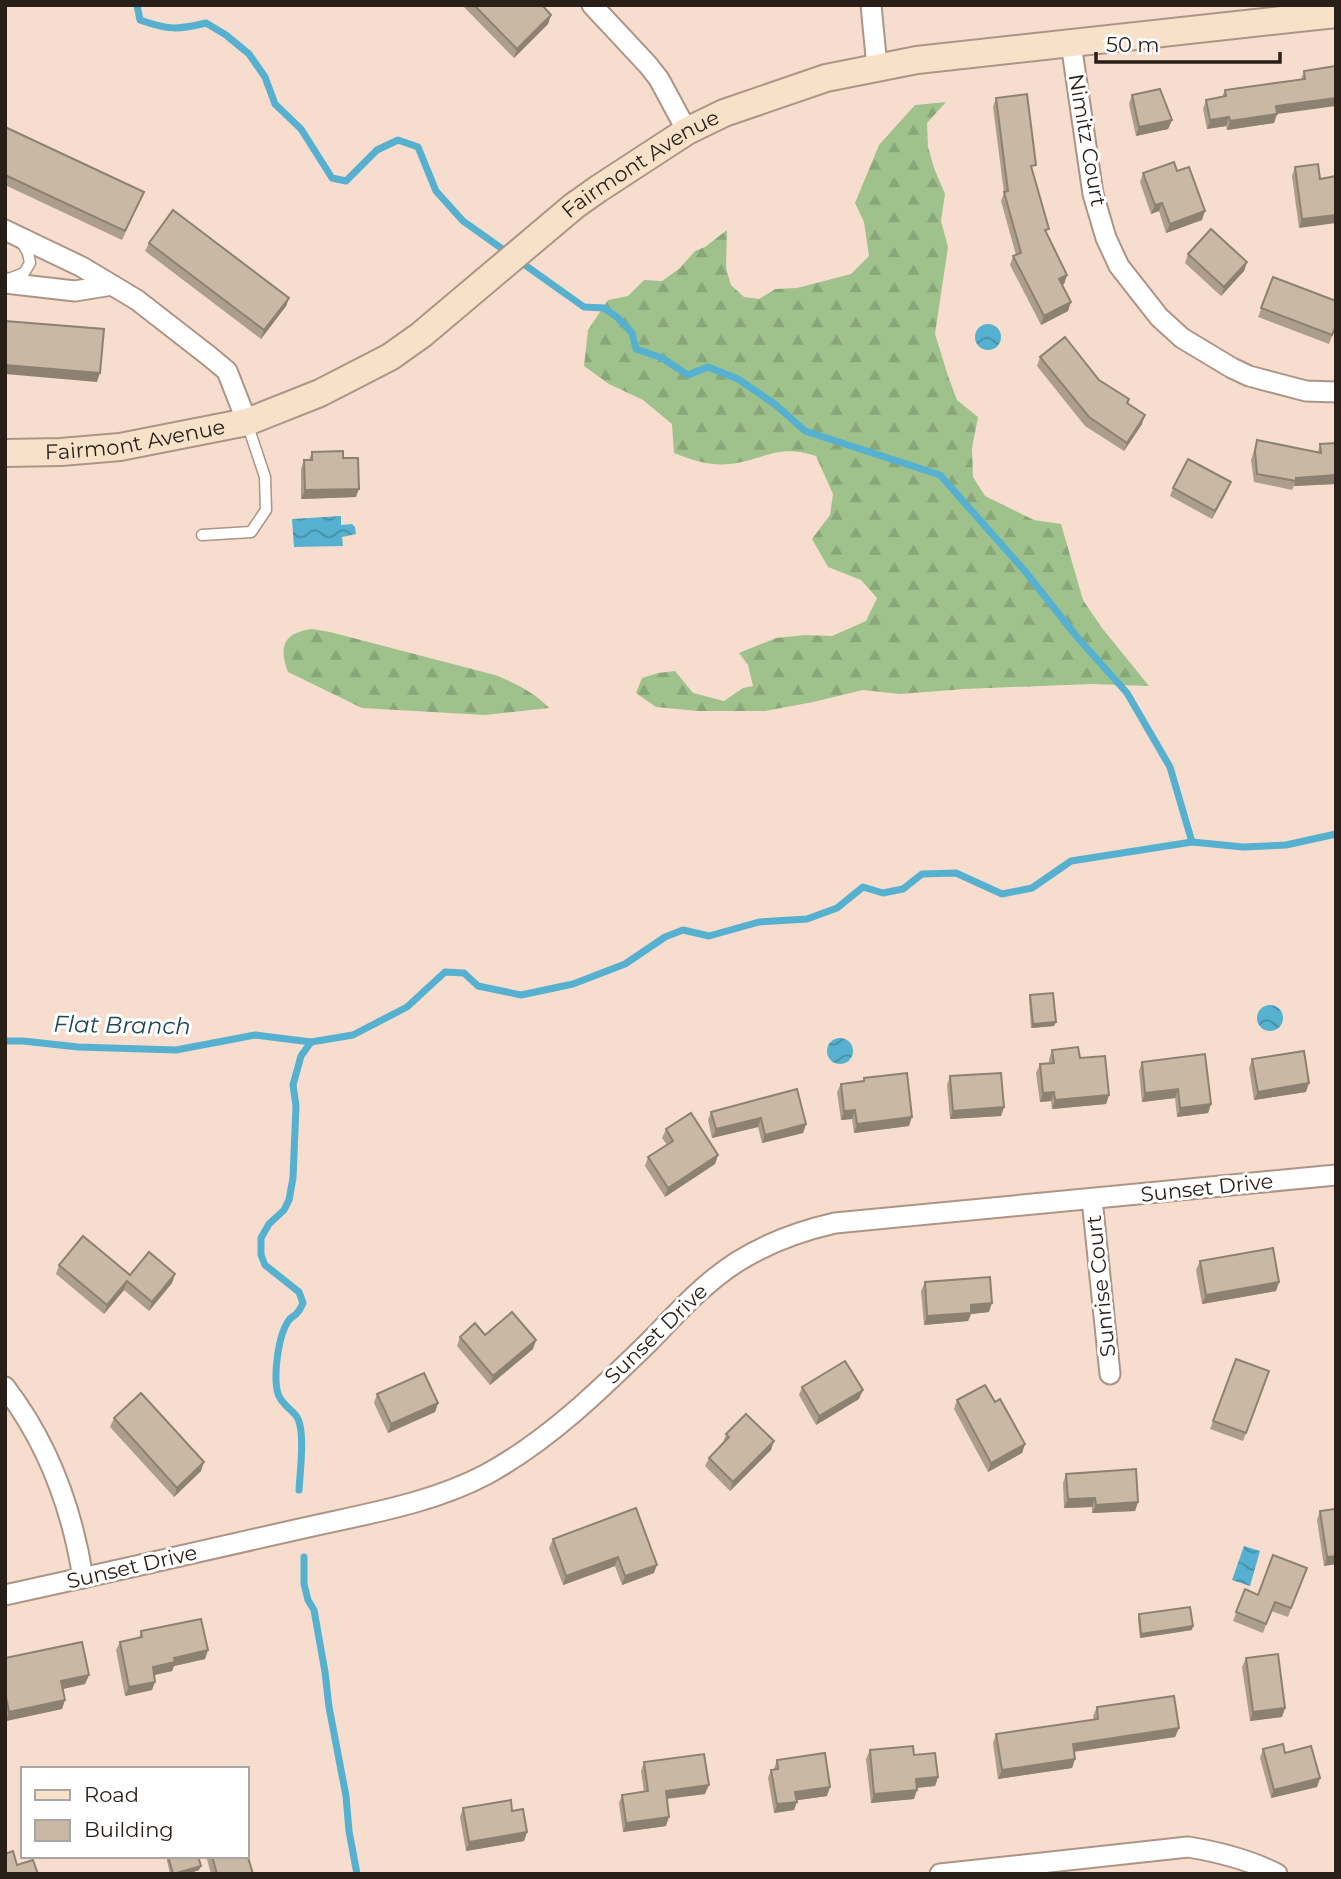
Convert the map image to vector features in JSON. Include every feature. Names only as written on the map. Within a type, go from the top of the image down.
[{"type":"street","points":[[592,5],[659,79],[687,131]]},
{"type":"street","points":[[871,5],[877,66]]},
{"type":"street","name":"Fairmont Avenue","points":[[5,453],[120,447],[247,422],[310,398],[358,375],[421,335],[574,206],[687,131],[724,113],[774,95],[826,78],[917,60],[1336,14]]},
{"type":"street","name":"Nimitz Court","points":[[1071,43],[1093,194],[1106,238],[1119,266],[1159,317],[1182,338],[1232,368],[1249,376],[1306,391],[1336,392]]},
{"type":"street","points":[[11,233],[82,267],[137,300],[227,371],[247,422]]},
{"type":"street","points":[[5,281],[75,291],[112,285]]},
{"type":"street","name":"Sunset Drive","points":[[5,1595],[393,1507],[460,1486],[521,1452],[563,1421],[704,1286],[737,1262],[773,1242],[811,1228],[835,1223],[1336,1175]]},
{"type":"street","name":"Sunrise Court","points":[[1092,1199],[1110,1374]]},
{"type":"street","points":[[5,1387],[22,1408],[47,1453],[66,1501],[77,1541],[83,1578]]},
{"type":"street","points":[[940,1874],[1096,1865],[1188,1847],[1244,1859],[1276,1874]]},
{"type":"lane","points":[[5,281],[24,273],[30,263],[24,245],[11,233]]},
{"type":"lane","points":[[202,535],[251,532],[266,510],[265,477],[247,422]]},
{"type":"green space","points":[[946,102],[927,123],[928,147],[945,194],[941,221],[948,247],[935,334],[957,400],[978,417],[972,448],[973,477],[985,496],[1034,520],[1061,524],[1083,600],[1149,686],[1091,684],[900,694],[863,690],[765,711],[698,711],[656,707],[636,693],[642,678],[675,671],[693,693],[724,701],[743,688],[753,686],[748,665],[739,653],[776,638],[832,636],[866,621],[877,598],[861,580],[828,567],[812,539],[830,515],[833,494],[816,456],[790,451],[742,462],[715,464],[674,453],[672,424],[643,400],[609,384],[584,366],[588,330],[608,300],[628,296],[644,280],[662,281],[680,268],[695,251],[705,247],[727,230],[726,268],[731,285],[744,297],[759,299],[775,289],[797,288],[851,274],[869,256],[864,222],[855,203],[879,145],[915,105]]},
{"type":"green space","points":[[312,629],[495,675],[524,688],[549,708],[485,715],[362,708],[288,672],[284,655],[286,642],[295,634]]},
{"type":"water","points":[[988,324],[998,327],[1001,337],[998,347],[988,350],[978,347],[975,337],[978,327]]},
{"type":"water","points":[[341,516],[341,525],[352,524],[356,534],[342,537],[343,546],[294,547],[292,519]]},
{"type":"water","points":[[1270,1005],[1279,1009],[1283,1018],[1279,1027],[1270,1031],[1261,1027],[1257,1018],[1261,1009]]},
{"type":"water","points":[[840,1038],[849,1042],[853,1051],[849,1060],[840,1064],[831,1060],[827,1051],[831,1042]]},
{"type":"water","points":[[1244,1546],[1260,1551],[1250,1586],[1232,1580]]},
{"type":"building","points":[[474,5],[542,5],[551,15],[517,49]]},
{"type":"building","points":[[1336,66],[1336,98],[1276,106],[1277,114],[1230,121],[1229,117],[1210,120],[1206,100],[1226,96],[1225,90],[1305,79],[1304,71]]},
{"type":"building","points":[[1160,89],[1172,120],[1139,127],[1132,95]]},
{"type":"building","points":[[1027,94],[1036,165],[1031,166],[1049,229],[1045,230],[1067,275],[1059,279],[1071,302],[1044,316],[1013,256],[1021,253],[1004,192],[1008,191],[996,98]]},
{"type":"building","points":[[5,127],[144,192],[125,231],[5,175]]},
{"type":"building","points":[[1174,162],[1177,171],[1189,167],[1205,211],[1170,224],[1162,203],[1155,205],[1143,173]]},
{"type":"building","points":[[1318,164],[1320,179],[1336,176],[1336,215],[1302,219],[1295,167]]},
{"type":"building","points":[[173,210],[289,298],[264,330],[149,243]]},
{"type":"building","points":[[1211,229],[1247,262],[1224,287],[1188,254]]},
{"type":"building","points":[[1273,277],[1336,301],[1336,326],[1332,335],[1261,308]]},
{"type":"building","points":[[5,321],[104,329],[100,373],[5,365]]},
{"type":"building","points":[[1065,337],[1099,380],[1129,399],[1127,403],[1145,415],[1127,443],[1089,417],[1040,357]]},
{"type":"building","points":[[1257,440],[1321,453],[1320,444],[1336,443],[1336,475],[1296,478],[1296,481],[1257,474]]},
{"type":"building","points":[[343,451],[343,458],[358,458],[359,489],[305,490],[304,460],[312,460],[312,452]]},
{"type":"building","points":[[1188,459],[1231,482],[1215,511],[1173,488]]},
{"type":"building","points":[[1053,993],[1056,1022],[1033,1024],[1030,995]]},
{"type":"building","points":[[1078,1047],[1080,1058],[1105,1056],[1109,1095],[1055,1100],[1054,1092],[1043,1093],[1040,1064],[1054,1063],[1052,1050]]},
{"type":"building","points":[[1304,1051],[1309,1083],[1258,1092],[1252,1059]]},
{"type":"building","points":[[1205,1054],[1211,1104],[1180,1108],[1178,1089],[1145,1093],[1142,1062]]},
{"type":"building","points":[[907,1073],[912,1117],[857,1124],[855,1110],[844,1111],[841,1084],[864,1081],[864,1078]]},
{"type":"building","points":[[1001,1073],[1004,1107],[953,1111],[950,1076]]},
{"type":"building","points":[[797,1089],[806,1124],[765,1135],[761,1118],[716,1129],[711,1112]]},
{"type":"building","points":[[691,1113],[718,1155],[668,1188],[648,1157],[673,1141],[666,1129]]},
{"type":"building","points":[[83,1236],[130,1275],[149,1252],[175,1274],[152,1302],[127,1281],[107,1305],[59,1265]]},
{"type":"building","points":[[1273,1248],[1279,1282],[1206,1295],[1200,1261]]},
{"type":"building","points":[[990,1277],[992,1303],[971,1305],[971,1313],[927,1316],[925,1282]]},
{"type":"building","points":[[512,1312],[536,1340],[493,1376],[460,1337],[475,1323],[485,1335]]},
{"type":"building","points":[[1236,1359],[1269,1371],[1246,1433],[1213,1421]]},
{"type":"building","points":[[845,1361],[863,1390],[819,1416],[802,1387]]},
{"type":"building","points":[[424,1373],[438,1403],[391,1424],[377,1394]]},
{"type":"building","points":[[985,1385],[995,1402],[1000,1399],[1025,1444],[991,1463],[957,1400]]},
{"type":"building","points":[[141,1393],[204,1462],[177,1488],[114,1418]]},
{"type":"building","points":[[746,1414],[774,1441],[733,1482],[709,1458],[729,1437],[726,1434]]},
{"type":"building","points":[[1136,1469],[1138,1502],[1096,1505],[1095,1498],[1068,1499],[1066,1474]]},
{"type":"building","points":[[636,1508],[657,1565],[625,1576],[618,1557],[566,1576],[553,1539]]},
{"type":"building","points":[[1336,1509],[1336,1556],[1327,1557],[1320,1511]]},
{"type":"building","points":[[1273,1555],[1307,1568],[1291,1608],[1275,1602],[1266,1624],[1236,1612],[1245,1589],[1258,1595]]},
{"type":"building","points":[[1190,1607],[1193,1626],[1141,1634],[1139,1614]]},
{"type":"building","points":[[201,1619],[208,1650],[174,1658],[175,1662],[153,1667],[155,1682],[129,1687],[120,1642],[142,1637],[141,1631]]},
{"type":"building","points":[[82,1642],[89,1675],[61,1681],[65,1700],[9,1712],[5,1692],[5,1658]]},
{"type":"building","points":[[1278,1654],[1285,1708],[1253,1712],[1246,1658]]},
{"type":"building","points":[[1174,1696],[1179,1728],[1073,1744],[1075,1759],[1002,1770],[996,1734],[1098,1719],[1097,1707]]},
{"type":"building","points":[[1283,1744],[1285,1753],[1311,1746],[1320,1778],[1274,1790],[1263,1749]]},
{"type":"building","points":[[913,1746],[914,1755],[935,1753],[938,1777],[916,1779],[917,1790],[874,1794],[870,1750]]},
{"type":"building","points":[[825,1753],[830,1787],[795,1792],[797,1802],[777,1804],[771,1770],[778,1769],[777,1760]]},
{"type":"building","points":[[704,1754],[709,1785],[666,1791],[669,1817],[626,1823],[622,1795],[648,1791],[644,1762]]},
{"type":"building","points":[[511,1800],[512,1811],[523,1809],[527,1832],[469,1842],[463,1808]]},
{"type":"building","points":[[13,1851],[17,1865],[33,1860],[38,1874],[5,1874],[5,1854]]},
{"type":"building","points":[[248,1857],[253,1874],[217,1874],[213,1858]]},
{"type":"building","points":[[169,1858],[199,1858],[201,1866],[173,1874]]},
{"type":"waterway","points":[[137,5],[140,20],[173,28],[206,23],[249,54],[265,77],[275,104],[301,129],[332,178],[346,181],[377,150],[398,140],[418,147],[436,191],[463,221],[584,307],[604,308],[618,318],[632,333],[636,349],[662,358],[688,375],[708,367],[738,379],[776,405],[805,431],[940,475],[1127,693],[1170,767],[1192,842]]},
{"type":"waterway","name":"Flat Branch","points":[[5,1041],[78,1047],[176,1050],[255,1035],[311,1042],[353,1035],[407,1007],[445,972],[464,973],[478,986],[521,995],[573,984],[625,964],[665,937],[683,930],[709,936],[759,922],[807,919],[837,908],[863,887],[883,893],[903,889],[922,874],[956,873],[1002,894],[1032,888],[1071,861],[1192,842],[1243,847],[1286,845],[1336,834]]},
{"type":"waterway","points":[[299,1490],[302,1453],[300,1425],[296,1416],[280,1398],[276,1377],[282,1335],[289,1320],[303,1303],[299,1292],[265,1265],[261,1255],[261,1238],[289,1200],[293,1178],[296,1106],[293,1085],[301,1056],[311,1042]]},
{"type":"waterway","points":[[304,1557],[304,1584],[314,1610],[357,1874]]}]
